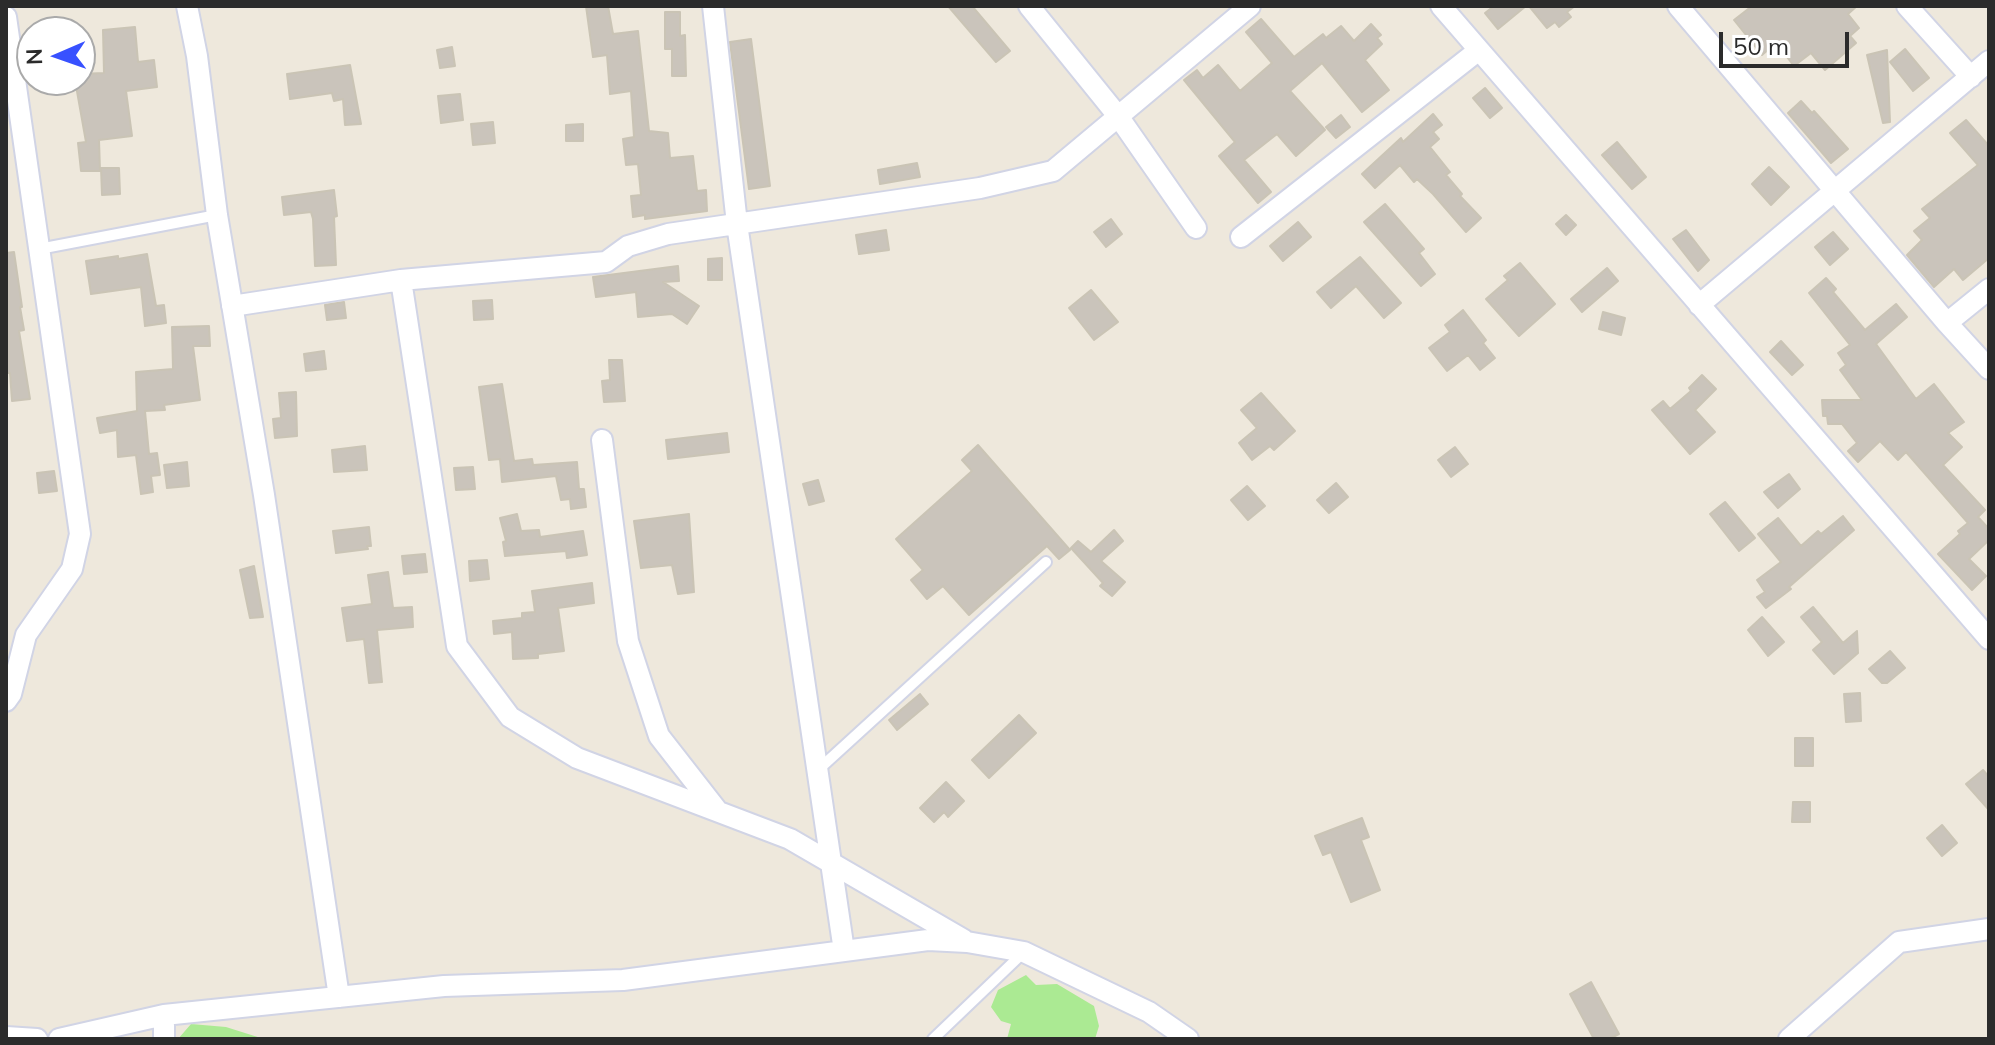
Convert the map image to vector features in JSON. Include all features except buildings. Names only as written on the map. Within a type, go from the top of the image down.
[{"type":"street","points":[[187,6],[339,997]]},
{"type":"street","points":[[713,6],[737,224],[844,951]]},
{"type":"street","points":[[1029,6],[1118,116],[1196,228]]},
{"type":"street","points":[[232,306],[401,280],[606,262],[628,246],[668,234],[980,188],[1053,171],[1250,6]]},
{"type":"street","points":[[1441,6],[1989,639]]},
{"type":"street","points":[[1678,6],[1989,369]]},
{"type":"street","points":[[1907,6],[1971,77]]},
{"type":"street","points":[[6,17],[80,534],[72,569],[26,635],[11,694],[6,701]]},
{"type":"street","points":[[1241,237],[1479,50]]},
{"type":"street","points":[[1699,305],[1989,61]]},
{"type":"street","points":[[401,280],[457,646],[510,717],[577,758],[790,839],[967,942]]},
{"type":"street","points":[[1947,323],[1989,289]]},
{"type":"street","points":[[602,440],[628,641],[659,736],[716,809]]},
{"type":"street","points":[[1789,1039],[1899,942],[1989,929]]},
{"type":"street","points":[[59,1039],[164,1015],[444,986],[623,980],[928,940],[967,942],[1024,952],[1149,1012],[1188,1039]]},
{"type":"street","points":[[164,1015],[164,1039]]},
{"type":"street","points":[[6,1037],[37,1039]]},
{"type":"lane","points":[[39,249],[217,215]]},
{"type":"lane","points":[[819,769],[1046,562]]},
{"type":"lane","points":[[933,1039],[1024,952]]},
{"type":"green space","points":[[1026,975],[1036,985],[1057,984],[1094,1006],[1099,1026],[1095,1039],[1007,1039],[1011,1024],[1001,1021],[991,1007],[998,990]]},
{"type":"green space","points":[[191,1024],[226,1027],[264,1039],[178,1039]]}]
